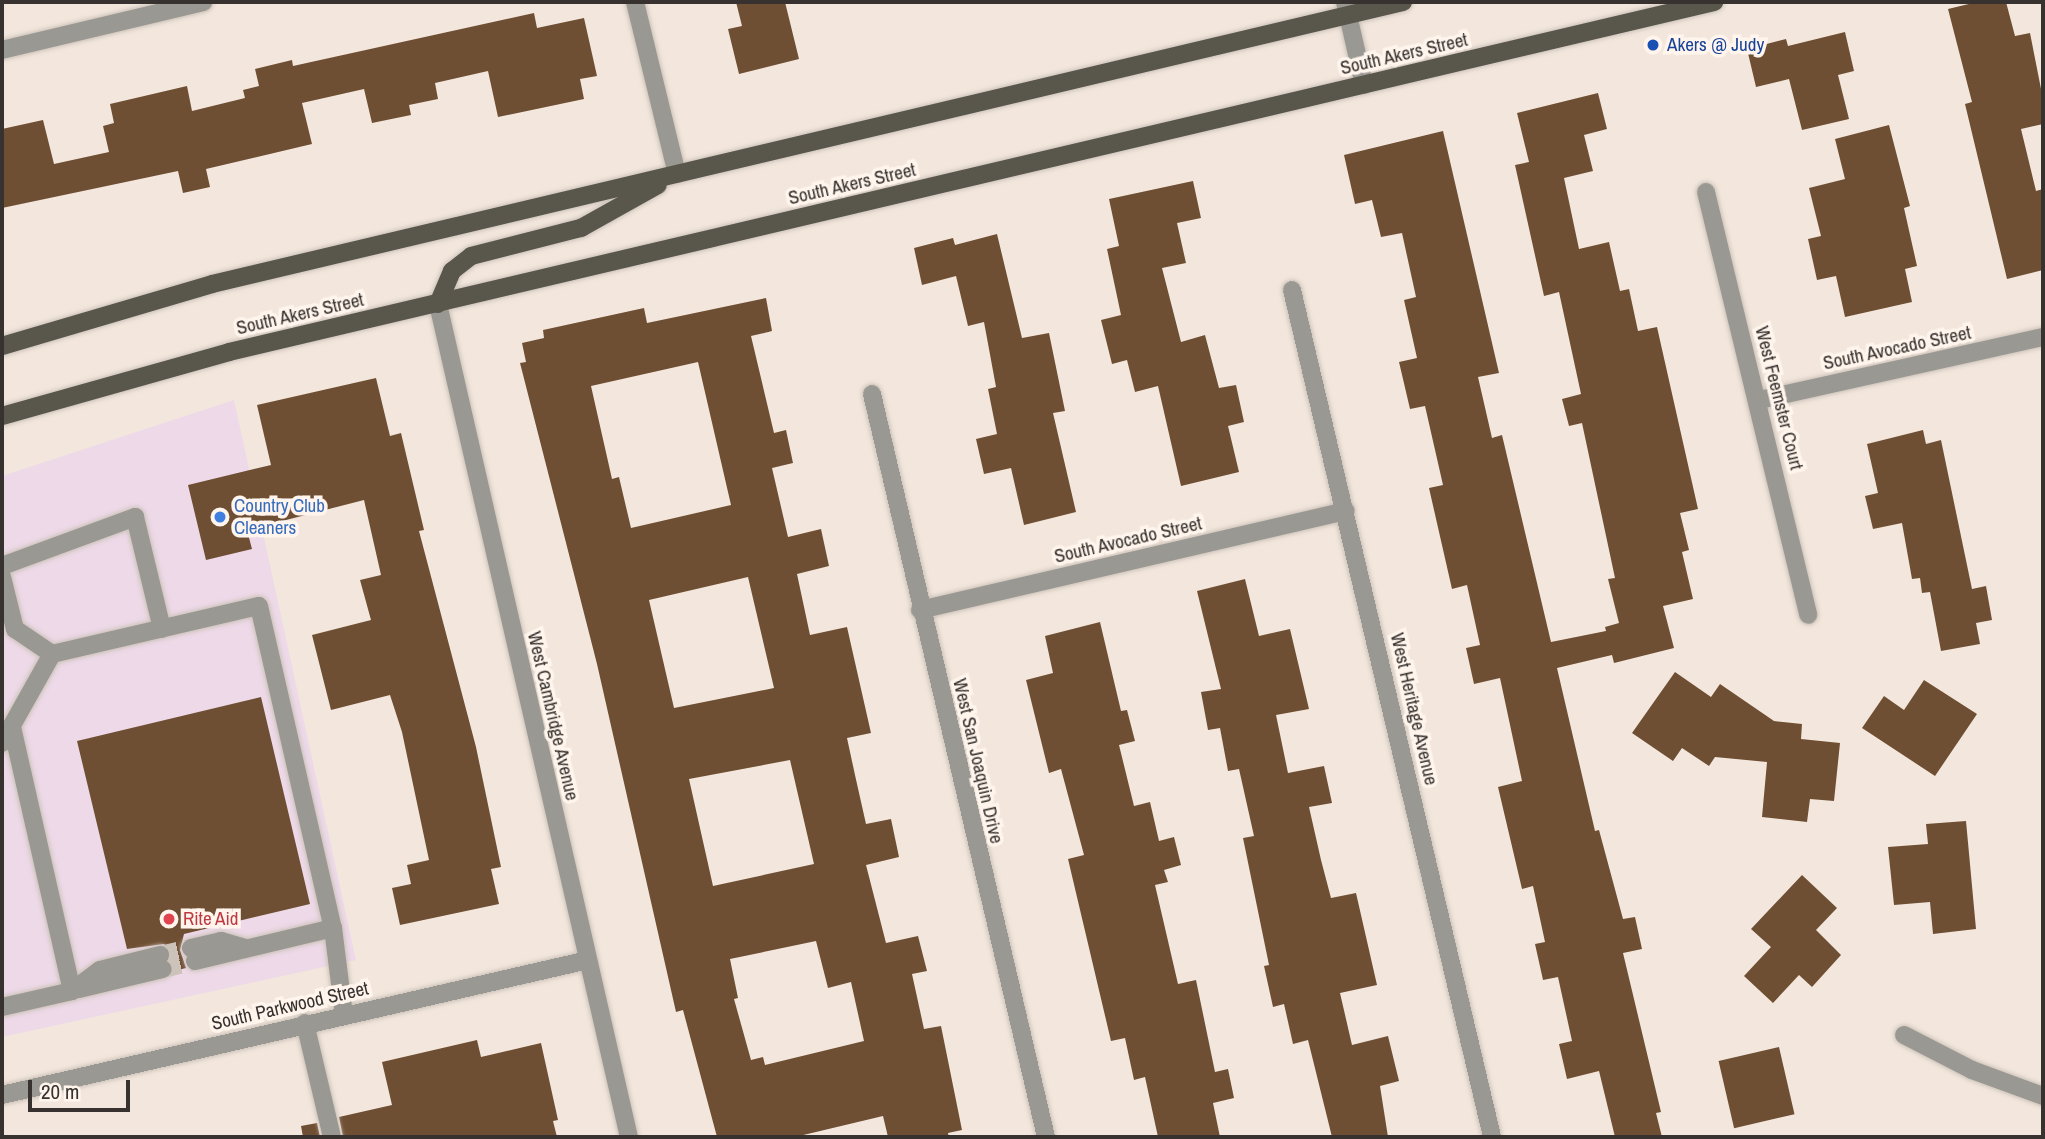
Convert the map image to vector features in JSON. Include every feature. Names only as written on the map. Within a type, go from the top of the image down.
[{"type":"main road","points":[[2,346],[212,284],[677,174],[1346,8],[1404,2]]},
{"type":"main road","name":"South Akers Street","points":[[2,416],[136,375],[1714,2]]},
{"type":"main road","points":[[438,304],[446,279],[471,256],[581,228],[677,174]]},
{"type":"street","points":[[2,50],[203,2]]},
{"type":"street","points":[[635,2],[677,174]]},
{"type":"street","points":[[1346,8],[1364,85]]},
{"type":"street","name":"West Feemster Court","points":[[1706,192],[1759,400],[1808,615]]},
{"type":"street","name":"West Heritage Avenue","points":[[1292,290],[1492,1137]]},
{"type":"street","name":"West Cambridge Avenue","points":[[438,304],[629,1137]]},
{"type":"street","name":"South Avocado Street","points":[[1759,400],[2043,337]]},
{"type":"street","name":"West San Joaquin Drive","points":[[872,394],[920,610],[1046,1137]]},
{"type":"street","name":"South Avocado Street","points":[[920,610],[1346,510]]},
{"type":"street","points":[[2,566],[135,517],[162,629]]},
{"type":"street","points":[[2,577],[15,629],[52,654],[259,607],[333,928],[344,1015]]},
{"type":"street","points":[[2,743],[52,654]]},
{"type":"street","points":[[12,726],[72,991]]},
{"type":"street","points":[[193,955],[246,948],[333,928]]},
{"type":"street","name":"South Parkwood Street","points":[[2,1095],[305,1023],[588,961]]},
{"type":"street","points":[[2,1007],[72,991],[100,970],[162,962]]},
{"type":"street","points":[[305,1023],[332,1137]]},
{"type":"street","points":[[1904,1035],[1972,1070],[2043,1096]]},
{"type":"shaded area","points":[[234,400],[356,960],[2,1037],[2,476]]},
{"type":"building","points":[[736,2],[785,2],[799,59],[739,74],[728,29],[742,26]]},
{"type":"building","points":[[1977,2],[2006,2],[2015,36],[2030,33],[2043,99],[2043,124],[2021,129],[2036,191],[2043,189],[2043,270],[2007,279],[1965,104],[1972,102],[1948,9]]},
{"type":"building","points":[[534,13],[537,28],[584,18],[597,76],[580,79],[584,99],[498,117],[488,71],[435,83],[438,99],[409,105],[411,115],[372,123],[364,89],[302,103],[312,144],[206,169],[210,187],[183,193],[178,171],[2,208],[2,129],[43,120],[54,164],[109,152],[103,126],[114,123],[110,104],[187,86],[192,111],[245,98],[243,90],[259,86],[255,69],[292,60],[293,66]]},
{"type":"building","points":[[1845,32],[1854,71],[1838,75],[1849,119],[1802,130],[1789,79],[1756,87],[1747,49],[1786,39],[1788,46]]},
{"type":"building","points":[[1598,93],[1607,129],[1584,135],[1593,171],[1564,178],[1579,249],[1609,242],[1620,291],[1629,289],[1638,331],[1657,327],[1698,509],[1680,513],[1689,550],[1682,552],[1693,599],[1663,606],[1674,648],[1614,663],[1612,655],[1557,668],[1595,831],[1599,830],[1623,919],[1635,917],[1642,949],[1623,953],[1661,1112],[1656,1113],[1662,1137],[1615,1137],[1599,1071],[1567,1079],[1559,1044],[1572,1041],[1558,977],[1543,980],[1535,944],[1545,942],[1533,886],[1522,889],[1498,787],[1522,781],[1500,678],[1474,684],[1466,648],[1480,645],[1467,585],[1452,589],[1429,488],[1443,485],[1425,406],[1410,409],[1399,362],[1417,358],[1404,300],[1416,297],[1402,233],[1381,237],[1372,200],[1355,204],[1344,155],[1443,131],[1499,373],[1478,377],[1492,438],[1502,435],[1551,642],[1606,631],[1605,627],[1619,623],[1608,579],[1615,578],[1582,423],[1569,426],[1562,399],[1581,394],[1559,292],[1544,296],[1515,165],[1529,162],[1517,113]]},
{"type":"building","points":[[1889,125],[1910,206],[1904,208],[1917,266],[1905,269],[1912,302],[1845,317],[1836,276],[1817,280],[1808,239],[1821,236],[1809,188],[1845,179],[1835,139]]},
{"type":"building","points":[[1193,181],[1201,218],[1177,223],[1186,263],[1162,268],[1181,342],[1205,335],[1219,388],[1236,385],[1244,422],[1228,426],[1239,472],[1181,486],[1158,386],[1135,392],[1127,360],[1112,364],[1101,320],[1121,315],[1107,249],[1119,246],[1109,199]]},
{"type":"building","points":[[997,234],[1022,338],[1049,333],[1065,411],[1053,413],[1076,512],[1024,525],[1011,468],[984,474],[976,439],[997,434],[988,389],[996,387],[984,322],[968,326],[956,276],[922,285],[914,248],[953,238],[955,245]]},
{"type":"building","points":[[766,298],[772,331],[751,336],[774,433],[786,430],[793,463],[772,468],[788,537],[821,529],[829,566],[797,574],[810,635],[847,627],[871,733],[847,738],[866,824],[891,819],[899,857],[866,865],[886,943],[918,936],[927,971],[912,974],[924,1029],[941,1026],[962,1130],[948,1133],[949,1137],[888,1137],[883,1116],[795,1137],[717,1137],[683,1010],[676,1012],[597,664],[520,363],[526,362],[522,343],[544,338],[543,330],[644,308],[647,323]],"holes":[[[698,362],[731,505],[631,528],[619,477],[612,479],[591,386]],[[748,577],[774,688],[674,708],[649,600]],[[790,760],[814,864],[713,886],[689,779]],[[816,941],[828,988],[851,982],[864,1041],[765,1065],[763,1057],[751,1060],[734,999],[738,998],[730,959]]]},
{"type":"building","points":[[376,378],[390,436],[401,433],[424,530],[419,531],[476,747],[501,867],[491,869],[499,904],[400,925],[392,888],[411,884],[407,865],[429,860],[402,732],[390,695],[331,710],[312,635],[371,620],[360,580],[381,575],[364,500],[247,530],[252,549],[206,560],[188,485],[271,465],[257,405]]},
{"type":"building","points":[[1923,430],[1926,444],[1941,440],[1972,589],[1986,586],[1992,620],[1976,623],[1980,644],[1941,651],[1930,592],[1922,593],[1920,578],[1912,579],[1902,523],[1873,529],[1865,496],[1878,493],[1867,444]]},
{"type":"building","points":[[1245,579],[1259,636],[1290,629],[1309,709],[1276,715],[1288,773],[1324,766],[1332,803],[1309,807],[1321,860],[1331,898],[1356,893],[1377,985],[1340,993],[1352,1045],[1388,1036],[1399,1081],[1380,1086],[1388,1137],[1332,1137],[1308,1040],[1293,1044],[1284,1004],[1273,1007],[1264,966],[1269,965],[1243,838],[1254,836],[1239,769],[1228,771],[1220,728],[1208,730],[1201,692],[1221,689],[1197,591]]},
{"type":"building","points":[[1100,622],[1121,711],[1127,710],[1135,741],[1119,745],[1134,806],[1150,802],[1159,841],[1174,837],[1181,865],[1164,870],[1168,882],[1155,885],[1178,984],[1196,980],[1215,1072],[1228,1069],[1234,1098],[1213,1103],[1220,1137],[1158,1137],[1145,1077],[1134,1080],[1125,1038],[1111,1041],[1068,859],[1084,855],[1061,769],[1049,773],[1026,680],[1053,673],[1045,636]]},
{"type":"building","points":[[1675,672],[1711,697],[1720,684],[1774,721],[1802,724],[1801,739],[1840,743],[1834,801],[1810,799],[1807,822],[1762,817],[1767,762],[1715,757],[1709,766],[1682,748],[1673,761],[1632,733]]},
{"type":"building","points":[[1924,680],[1977,714],[1935,776],[1862,728],[1884,696],[1904,710]]},
{"type":"building","name":"Rite Aid","points":[[261,697],[310,904],[184,934],[180,950],[186,968],[174,971],[171,952],[164,944],[127,949],[77,741]]},
{"type":"building","points":[[1966,821],[1976,929],[1933,934],[1930,902],[1894,905],[1888,847],[1928,844],[1926,824]]},
{"type":"building","points":[[1802,875],[1837,908],[1816,930],[1841,955],[1812,987],[1799,975],[1773,1003],[1744,976],[1771,947],[1751,929]]},
{"type":"building","points":[[477,1040],[481,1057],[541,1043],[558,1120],[553,1121],[557,1137],[343,1137],[339,1117],[392,1105],[382,1062]]},
{"type":"building","points":[[1779,1047],[1795,1114],[1734,1128],[1719,1061]]},
{"type":"building","points":[[317,1123],[320,1137],[303,1137],[301,1126]]},
{"type":"tunnel","points":[[160,955],[191,948]]},
{"type":"tunnel","points":[[163,969],[195,961]]},
{"type":"place","name":"Akers @ Judy","points":[[1653,45]]},
{"type":"place","name":"Country Club Cleaners","points":[[220,517]]},
{"type":"place","name":"Rite Aid","points":[[169,919]]}]
